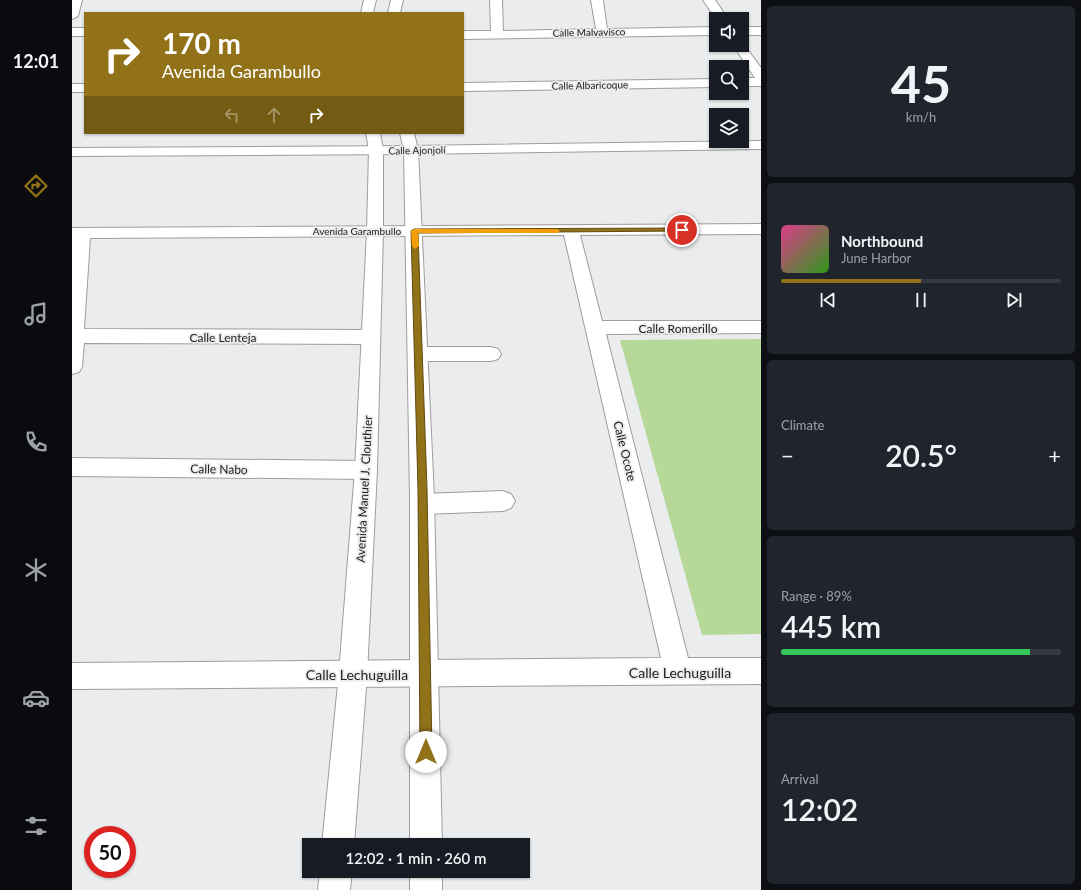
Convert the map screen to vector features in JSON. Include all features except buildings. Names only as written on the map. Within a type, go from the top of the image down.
[{"type":"street","points":[[72,16],[76,0]]},
{"type":"street","points":[[367,12],[370,0]]},
{"type":"street","points":[[394,12],[396,0]]},
{"type":"street","points":[[496,0],[497,34]]},
{"type":"street","points":[[597,0],[602,32]]},
{"type":"street","points":[[709,0],[717,12]]},
{"type":"street","name":"Calle Malvavisco","points":[[464,34],[709,31]]},
{"type":"street","points":[[749,31],[761,31]]},
{"type":"street","points":[[72,32],[84,32]]},
{"type":"street","points":[[744,52],[761,78]]},
{"type":"street","points":[[749,82],[761,82]]},
{"type":"street","name":"Calle Albaricoque","points":[[464,87],[709,83]]},
{"type":"street","points":[[72,88],[84,88]]},
{"type":"street","name":"Calle Ajonjolí","points":[[72,152],[375,142],[761,145]]},
{"type":"street","name":"Avenida Manuel J. Clouthier","points":[[339,838],[353,674],[366,470],[375,231],[375,142]]},
{"type":"street","points":[[409,142],[419,354],[423,504],[426,838]]},
{"type":"street","name":"Avenida Garambullo","points":[[77,233],[761,229]]},
{"type":"street","name":"Calle Ocote","points":[[571,231],[678,672]]},
{"type":"street","points":[[72,367],[75,336],[77,233]]},
{"type":"street","name":"Calle Romerillo","points":[[595,328],[761,327]]},
{"type":"street","name":"Calle Lenteja","points":[[75,336],[370,337]]},
{"type":"street","points":[[419,354],[490,354]]},
{"type":"street","name":"Calle Nabo","points":[[72,467],[366,470]]},
{"type":"street","points":[[423,504],[503,501]]},
{"type":"street","name":"Calle Lechuguilla","points":[[72,676],[761,671]]},
{"type":"street","points":[[334,890],[335,878]]},
{"type":"street","points":[[426,878],[426,890]]},
{"type":"green space","points":[[761,339],[761,634],[702,635],[620,340]]},
{"type":"slow traffic","points":[[415,246],[414,231],[557,231]]},
{"type":"route","points":[[426,752],[419,354],[414,231],[682,230]]}]
